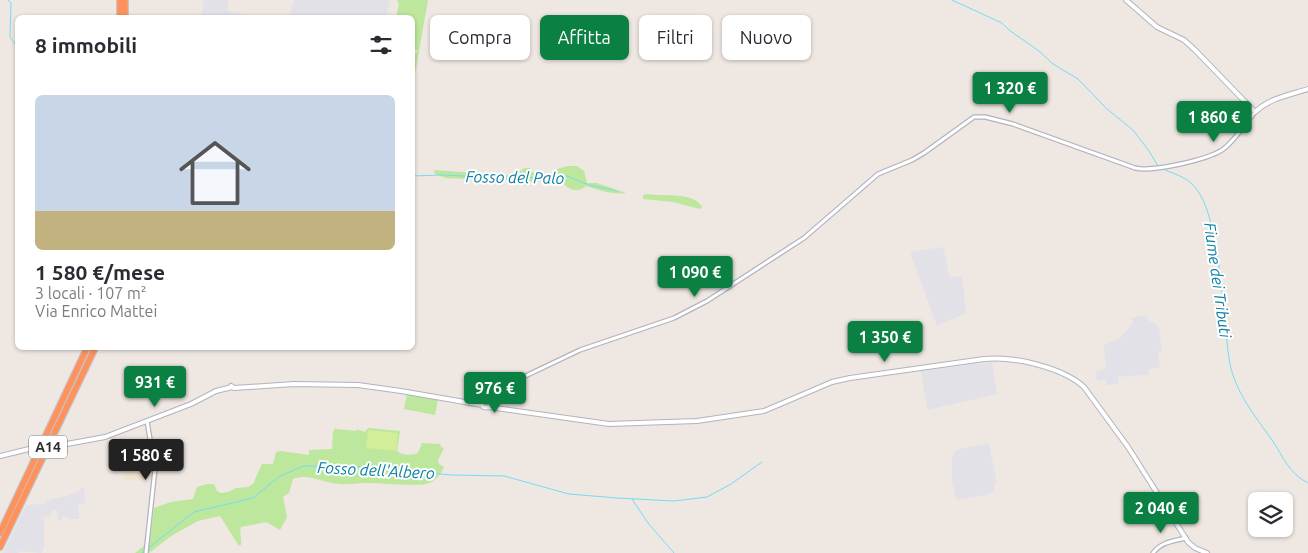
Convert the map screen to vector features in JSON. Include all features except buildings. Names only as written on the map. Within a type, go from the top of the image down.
[{"type":"highway","points":[[120,0],[120,15]]},
{"type":"highway","points":[[125,0],[125,15]]},
{"type":"highway","name":"A14","points":[[0,533],[86,350]]},
{"type":"highway","name":"A14","points":[[0,547],[94,350]]},
{"type":"main road","points":[[1126,0],[1157,27],[1184,40],[1255,112],[1268,102],[1308,89]]},
{"type":"main road","points":[[469,402],[482,400],[490,402],[496,407],[609,424],[697,421],[764,411],[832,382],[850,378],[984,359],[1016,360],[1065,374],[1084,386],[1128,447],[1186,538],[1192,546],[1207,553]]},
{"type":"main road","points":[[0,456],[33,448],[105,437],[188,405],[216,391],[233,387],[294,384],[358,386],[469,402],[482,405],[485,408],[490,402]]},
{"type":"main road","points":[[482,400],[482,405]]},
{"type":"street","points":[[490,402],[494,391],[580,350],[674,318],[700,306],[804,238],[878,174],[924,153],[974,117],[985,117],[1013,124],[1144,170],[1207,156],[1222,150],[1255,112]]},
{"type":"street","points":[[146,421],[156,469],[146,553]]},
{"type":"street","points":[[1153,553],[1158,546],[1166,542],[1186,538]]},
{"type":"shaded area","points":[[204,0],[229,0],[227,11],[250,15],[201,15]]},
{"type":"shaded area","points":[[294,0],[390,0],[386,15],[290,15]]},
{"type":"shaded area","points":[[942,247],[949,276],[962,277],[966,313],[937,326],[910,252]]},
{"type":"shaded area","points":[[1147,315],[1148,320],[1159,328],[1162,351],[1158,352],[1160,367],[1148,369],[1149,374],[1118,377],[1118,384],[1106,385],[1106,379],[1097,381],[1096,371],[1106,369],[1104,345],[1120,338],[1133,323],[1131,318]]},
{"type":"shaded area","points":[[992,362],[997,394],[927,410],[921,371]]},
{"type":"shaded area","points":[[989,443],[997,483],[994,484],[994,491],[989,494],[956,500],[952,481],[952,457],[954,452],[959,449]]},
{"type":"shaded area","points":[[146,454],[152,477],[139,481],[138,479],[125,480],[121,461]]},
{"type":"shaded area","points":[[84,487],[85,504],[78,504],[79,519],[62,517],[62,520],[58,520],[57,510],[51,510],[51,516],[43,517],[45,528],[44,548],[41,553],[19,551],[19,553],[3,553],[26,505],[45,504],[45,501],[74,494]]},
{"type":"green space","points":[[397,0],[428,0],[415,74],[415,53],[417,53],[417,50],[415,50],[415,15],[396,15],[399,4]]},
{"type":"green space","points":[[577,166],[584,171],[587,183],[597,183],[626,193],[611,193],[586,186],[576,190],[571,189],[560,179],[557,169]]},
{"type":"green space","points":[[525,168],[530,168],[532,172],[546,174],[538,182],[536,178],[526,186],[515,181],[446,178],[435,174],[434,170],[517,176],[518,172]]},
{"type":"green space","points":[[643,195],[685,197],[698,202],[702,207],[700,209],[673,202],[643,199]]},
{"type":"green space","points":[[407,394],[438,399],[435,415],[404,409]]},
{"type":"green space","points":[[335,428],[357,431],[356,429],[365,432],[368,428],[400,431],[397,451],[410,455],[418,453],[422,443],[440,444],[444,448],[438,460],[439,464],[444,467],[436,478],[424,484],[342,484],[299,477],[293,479],[289,493],[283,497],[287,517],[280,530],[266,522],[241,527],[241,545],[239,546],[220,516],[198,521],[171,536],[149,553],[135,553],[150,541],[154,508],[171,502],[193,499],[197,487],[207,484],[214,484],[217,491],[221,493],[236,488],[248,487],[253,484],[262,464],[273,464],[276,452],[309,455],[309,450],[332,449]]},
{"type":"green space","points":[[368,430],[398,433],[396,451],[366,448]]},
{"type":"waterway","name":"Fosso del Palo","points":[[8,0],[11,3],[10,37],[15,44]]},
{"type":"waterway","name":"Fiume dei Tributi","points":[[952,0],[1002,23],[1053,64],[1078,79],[1107,109],[1133,130],[1158,166]]},
{"type":"waterway","name":"Fiume dei Tributi","points":[[1161,168],[1183,177],[1194,186],[1203,200],[1216,244],[1227,345],[1233,375],[1247,404],[1287,464],[1296,475],[1308,483]]},
{"type":"waterway","name":"Fosso del Palo","points":[[415,176],[443,175],[526,179],[539,176],[567,176],[589,185],[617,191]]},
{"type":"waterway","name":"Fosso dell'Albero","points":[[142,553],[194,512],[253,498],[280,476],[304,466],[371,467],[451,475],[504,476],[569,494],[674,501],[707,497],[731,484],[762,462]]},
{"type":"waterway","name":"Fosso dell'Albero","points":[[632,499],[648,523],[674,553]]}]
